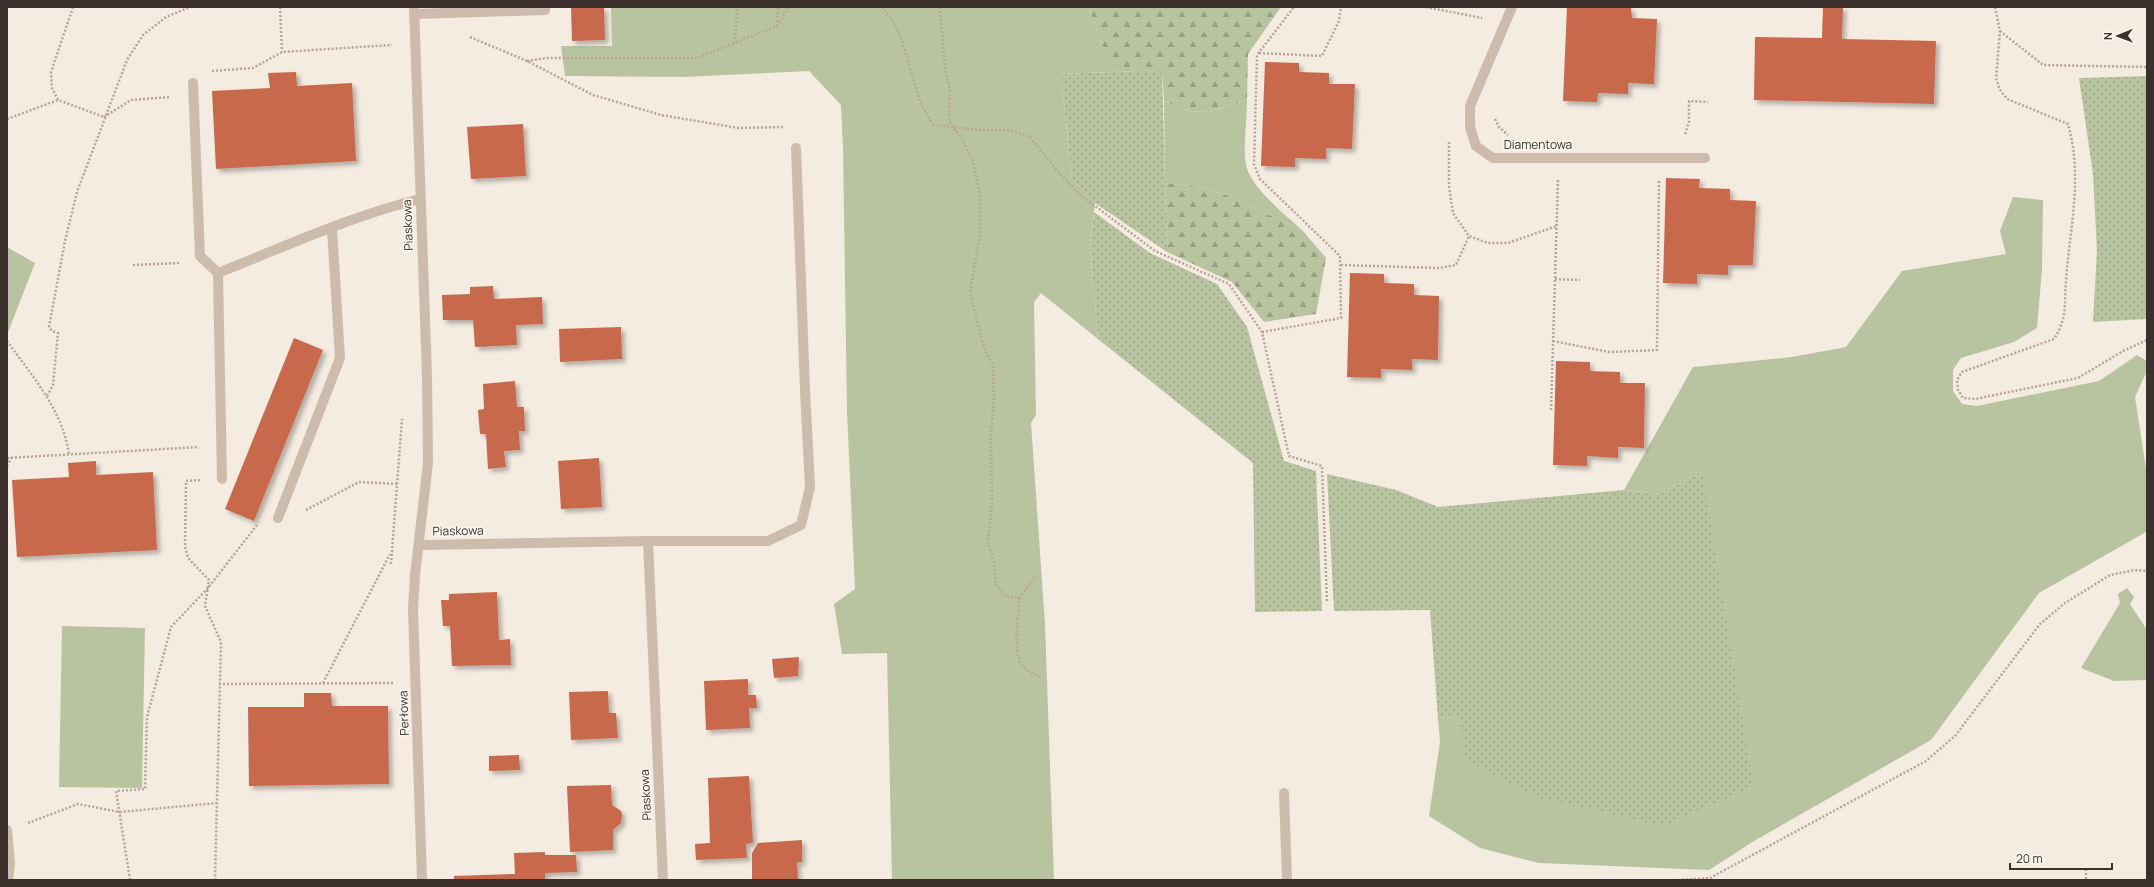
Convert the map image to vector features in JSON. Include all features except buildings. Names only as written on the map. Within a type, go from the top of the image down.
[{"type":"street","points":[[415,10],[545,10],[545,7]]},
{"type":"street","name":"Diamentowa","points":[[1512,7],[1470,106],[1470,127],[1476,146],[1493,158],[1705,158]]},
{"type":"street","name":"Piaskowa","points":[[415,10],[427,376],[428,463],[419,545],[648,541],[663,880]]},
{"type":"street","points":[[193,83],[200,256],[218,274],[222,479]]},
{"type":"street","points":[[648,541],[768,541],[801,525],[810,487],[796,148]]},
{"type":"street","points":[[218,274],[332,228],[399,204],[420,199]]},
{"type":"street","points":[[278,518],[340,358],[332,228]]},
{"type":"street","name":"Perłowa","points":[[419,545],[413,609],[422,880]]},
{"type":"street","points":[[1284,793],[1287,880]]},
{"type":"street","points":[[7,830],[10,864],[8,880]]},
{"type":"path","points":[[58,100],[52,88],[51,72],[73,7]]},
{"type":"path","points":[[47,396],[53,385],[58,333],[52,331],[49,327],[65,241],[77,192],[104,117],[127,60],[143,35],[166,17],[190,7]]},
{"type":"path","points":[[280,7],[282,52]]},
{"type":"path","points":[[735,43],[737,7]]},
{"type":"path","points":[[777,26],[778,7]]},
{"type":"path","points":[[527,61],[547,58],[697,58],[777,26],[789,7]]},
{"type":"path","points":[[882,7],[893,19],[905,47],[919,98],[933,125],[953,128],[1010,130],[1030,137],[1053,166],[1079,194],[1149,247],[1229,284],[1262,332],[1289,456],[1322,466],[1327,602]]},
{"type":"path","points":[[940,7],[945,68],[950,90],[949,120],[953,128],[961,137],[973,161],[980,196],[980,234],[970,293],[983,344],[993,366],[994,398],[990,434],[992,502],[988,543],[994,562],[996,584],[1004,595],[1019,598]]},
{"type":"path","points":[[1262,332],[1341,318],[1340,256],[1260,179],[1254,164],[1259,52],[1294,7]]},
{"type":"path","points":[[1259,52],[1322,56],[1339,21],[1341,7]]},
{"type":"path","points":[[1426,7],[1480,17]]},
{"type":"path","points":[[1995,7],[2000,31],[1996,78],[2000,90],[2007,99],[2068,124],[2074,142],[2075,175],[2073,224],[2066,280],[2066,309],[2061,327],[2054,339],[1962,372],[1957,380],[1958,390],[1963,398],[1975,399],[2078,378],[2123,351],[2147,340]]},
{"type":"path","points":[[2000,31],[2042,65],[2147,67]]},
{"type":"path","points":[[464,34],[527,61],[593,95],[661,115],[738,128],[782,127],[793,139],[796,148]]},
{"type":"path","points":[[253,68],[282,52],[392,45]]},
{"type":"path","points":[[104,117],[131,100],[167,98]]},
{"type":"path","points":[[7,119],[58,100],[104,117]]},
{"type":"path","points":[[1683,140],[1689,122],[1689,101],[1708,102]]},
{"type":"path","points":[[1492,113],[1499,127],[1510,136]]},
{"type":"path","points":[[1551,410],[1559,158]]},
{"type":"path","points":[[1553,341],[1610,352],[1657,350],[1659,178]]},
{"type":"path","points":[[1341,265],[1439,268],[1456,265],[1469,236],[1488,243],[1508,243],[1557,226]]},
{"type":"path","points":[[133,265],[166,264]]},
{"type":"path","points":[[1555,279],[1580,280]]},
{"type":"path","points":[[7,341],[47,396],[67,440],[69,454]]},
{"type":"path","points":[[7,466],[9,458],[222,446]]},
{"type":"path","points":[[215,880],[221,642],[205,606],[209,580],[188,558],[185,547],[186,481],[222,479]]},
{"type":"path","points":[[303,512],[359,482],[398,484]]},
{"type":"path","points":[[130,880],[116,791],[145,790],[147,717],[171,627],[208,588],[259,522]]},
{"type":"path","points":[[323,683],[390,554]]},
{"type":"path","points":[[1678,880],[1710,878],[1926,761],[1954,736],[2040,624],[2065,604],[2110,575],[2134,570],[2147,571]]},
{"type":"path","points":[[1035,576],[1019,598],[1017,643],[1021,663],[1031,672],[1040,677]]},
{"type":"path","points":[[219,684],[397,682]]},
{"type":"path","points":[[26,824],[78,804],[119,812],[217,803]]},
{"type":"path","points":[[2086,868],[2086,880]]},
{"type":"green space","points":[[611,7],[1089,7],[1111,72],[1061,74],[1072,179],[1095,203],[1090,245],[1098,339],[1041,293],[1034,302],[1036,415],[1031,423],[1045,624],[1054,880],[892,880],[887,653],[842,654],[834,604],[855,589],[847,411],[841,105],[809,71],[682,77],[565,76],[561,46],[612,46]]},
{"type":"green space","points":[[1089,7],[1281,7],[1248,54],[1247,100],[1209,112],[1190,111],[1164,101],[1162,70],[1111,72]]},
{"type":"green space","points":[[1162,70],[1167,252],[1095,203],[1072,179],[1061,74]]},
{"type":"green space","points":[[2147,76],[2147,319],[2093,322],[2097,250],[2093,174],[2079,78]]},
{"type":"green space","points":[[1247,100],[1245,150],[1246,165],[1249,174],[1261,191],[1302,230],[1226,195],[1199,187],[1165,183],[1164,101],[1190,111],[1209,112]]},
{"type":"green space","points":[[1165,183],[1199,187],[1226,195],[1302,230],[1326,258],[1316,314],[1264,322],[1232,282],[1167,252]]},
{"type":"green space","points":[[2013,197],[2043,200],[2042,269],[2037,328],[2014,342],[1961,358],[1953,370],[1953,391],[1962,404],[1977,406],[2099,381],[2137,355],[2147,361],[2147,371],[2135,397],[2147,475],[2146,532],[2039,593],[1931,740],[1754,841],[1709,870],[1539,863],[1480,848],[1429,816],[1440,742],[1438,718],[1460,717],[1702,472],[1659,494],[1624,490],[1693,367],[1792,357],[1846,347],[1902,271],[2006,254],[2000,231]]},
{"type":"green space","points":[[1094,212],[1150,253],[1217,284],[1247,327],[1284,461],[1316,471],[1322,611],[1255,612],[1253,463],[1098,339],[1090,245]]},
{"type":"green space","points":[[7,247],[35,263],[7,335]]},
{"type":"green space","points":[[1702,472],[1753,786],[1664,826],[1537,797],[1465,759],[1460,717],[1438,718],[1430,610],[1334,611],[1327,474],[1396,490],[1438,507],[1624,490],[1659,494]]},
{"type":"green space","points":[[2127,588],[2134,597],[2130,604],[2147,630],[2147,680],[2114,681],[2081,668],[2120,603],[2118,594]]},
{"type":"green space","points":[[62,626],[145,628],[142,788],[59,787]]}]
